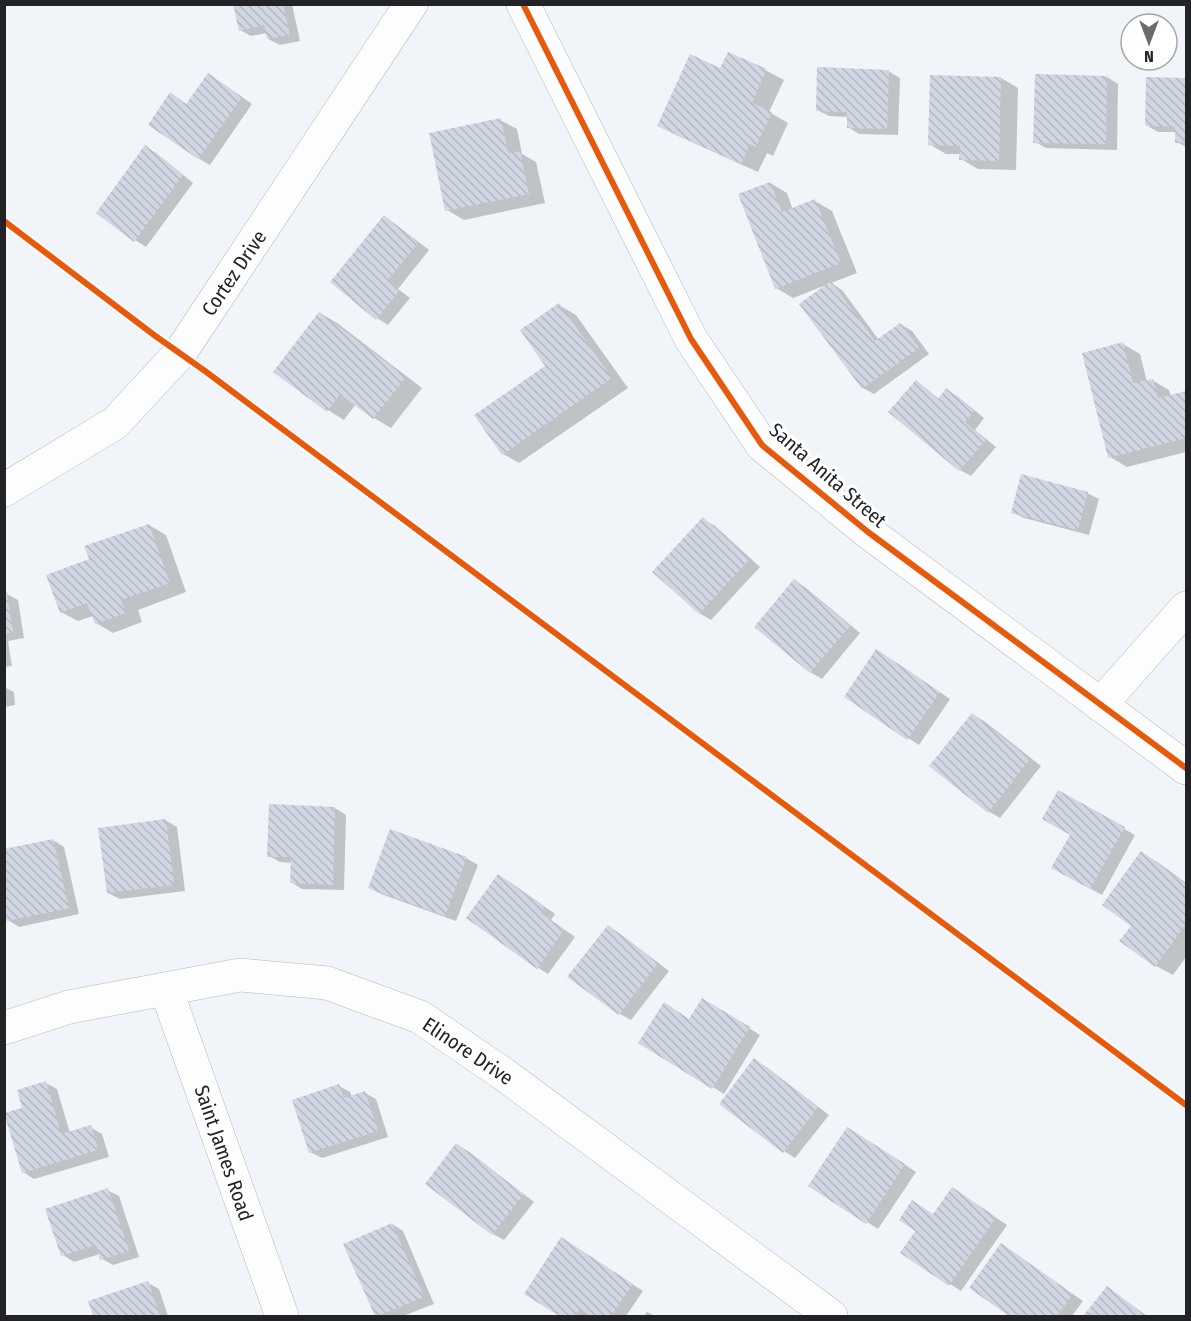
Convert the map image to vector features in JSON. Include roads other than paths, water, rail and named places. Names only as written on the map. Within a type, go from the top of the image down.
[{"type":"street","name":"Cortez Drive","points":[[4,490],[115,423],[180,353],[411,4]]},
{"type":"street","name":"Santa Anita Street","points":[[523,4],[691,339],[762,445],[868,532],[1186,768]]},
{"type":"street","points":[[1100,705],[1186,608]]},
{"type":"street","name":"Elinore Drive","points":[[4,1028],[69,1007],[240,975],[327,983],[420,1017],[502,1073],[831,1317]]},
{"type":"street","name":"Saint James Road","points":[[166,989],[282,1317]]}]
